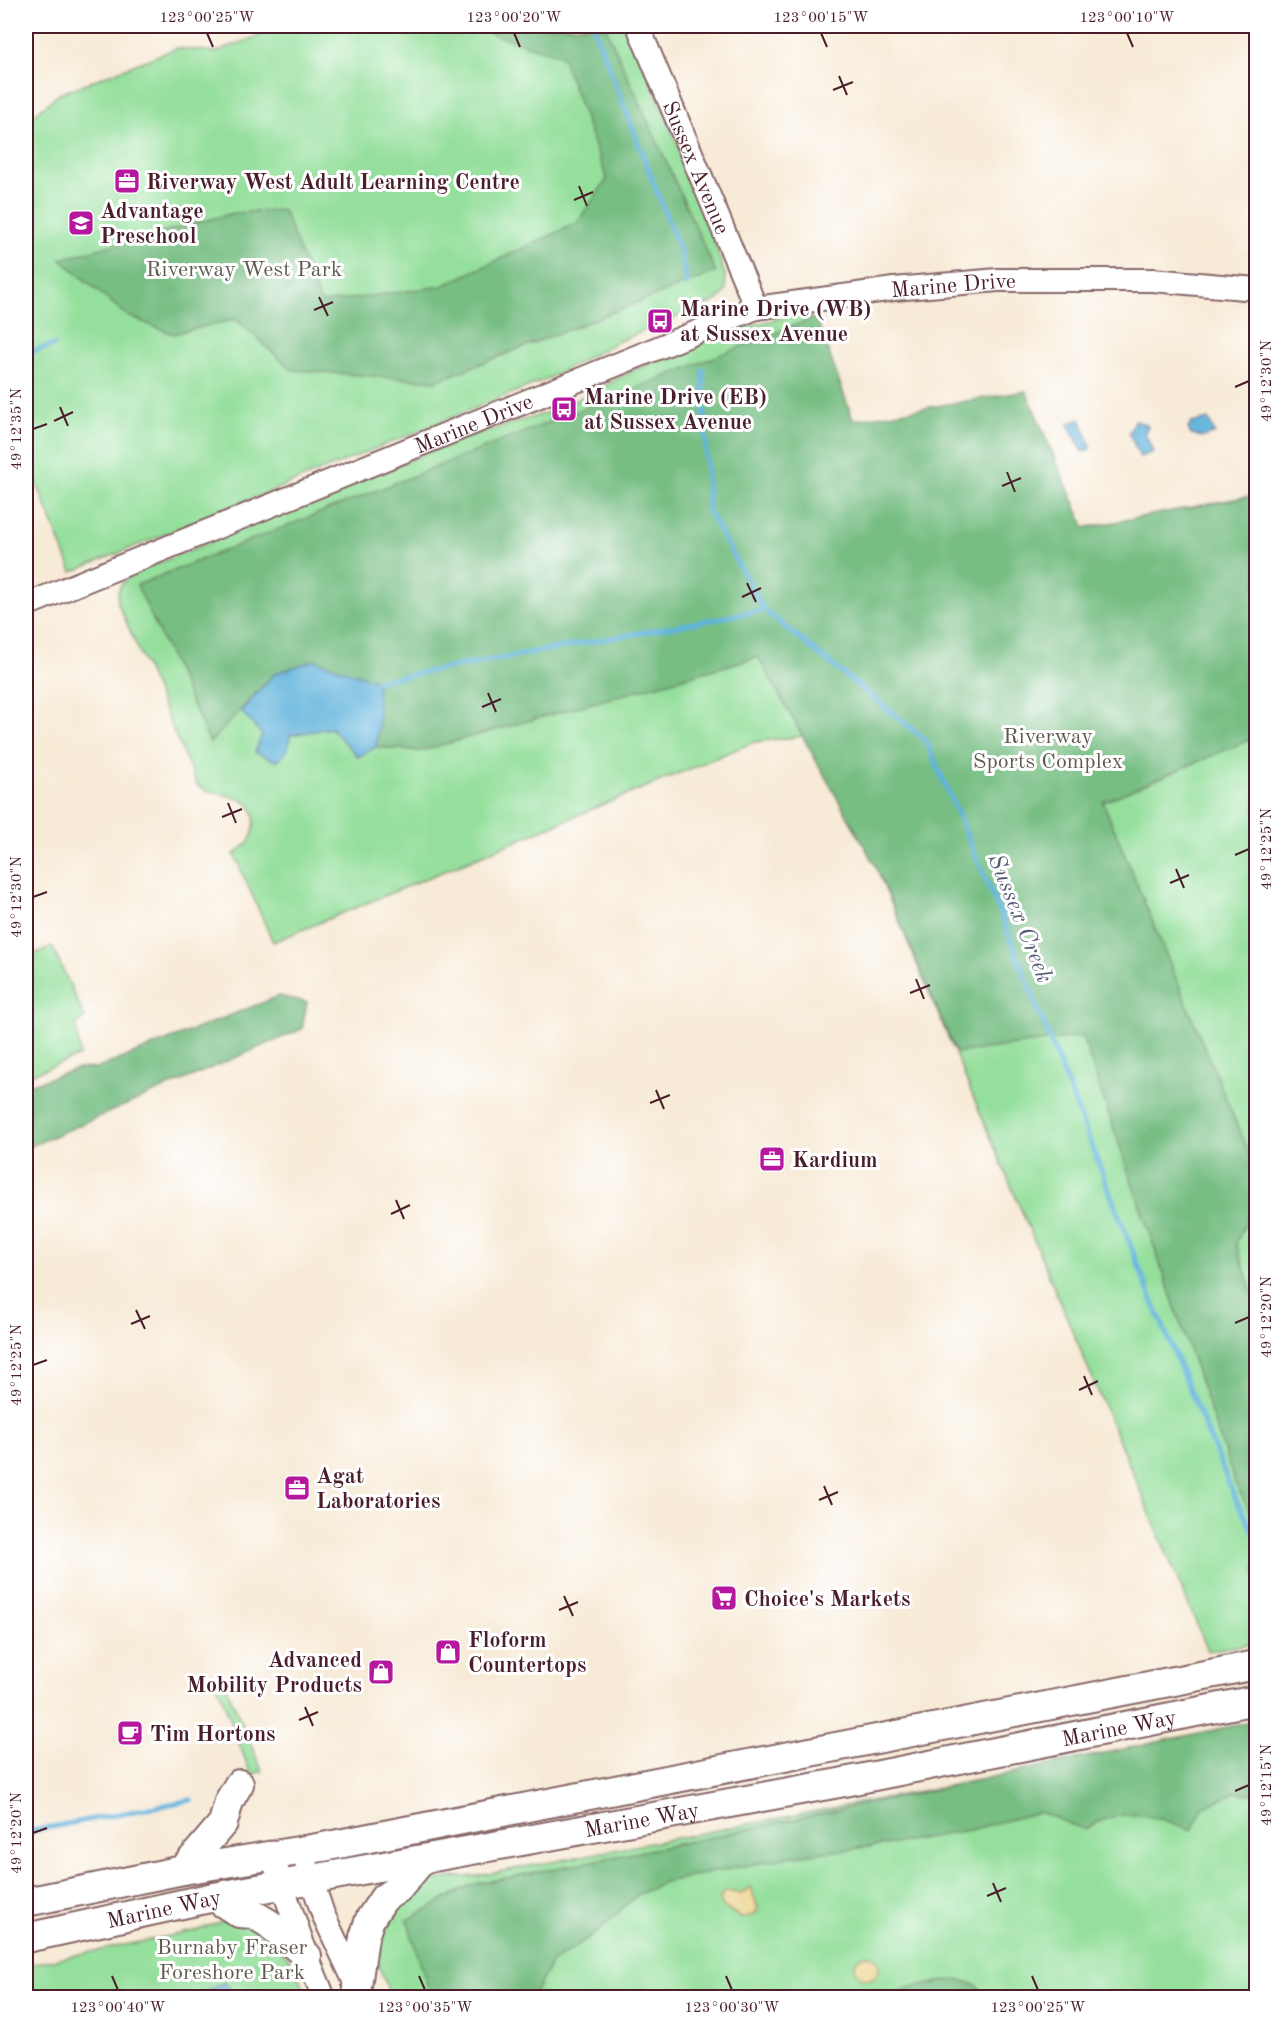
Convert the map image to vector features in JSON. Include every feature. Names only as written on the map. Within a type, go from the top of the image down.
[{"type":"main road","name":"Marine Way","points":[[26,1902],[183,1870],[302,1851],[1257,1665]]},
{"type":"main road","name":"Marine Way","points":[[26,1938],[214,1897],[839,1783],[1257,1700]]},
{"type":"main road","points":[[183,1870],[223,1822],[229,1801],[239,1784]]},
{"type":"main road","points":[[359,1992],[364,1937],[370,1918],[384,1898],[399,1888],[421,1861]]},
{"type":"main road","points":[[214,1897],[239,1912],[253,1914],[268,1923],[306,1956]]},
{"type":"street","name":"Sussex Avenue","points":[[638,26],[756,308]]},
{"type":"street","name":"Marine Drive","points":[[26,605],[756,308],[894,289],[998,280],[1152,280],[1257,289]]},
{"type":"street","points":[[302,1851],[323,1914],[359,1992]]},
{"type":"street","points":[[272,1856],[306,1956],[324,1998]]},
{"type":"green space","name":"Riverway West Park","points":[[285,26],[627,26],[701,200],[725,275],[726,291],[718,300],[619,341],[549,378],[72,572],[26,456],[26,121],[59,94],[177,48],[216,52]]},
{"type":"green space","points":[[467,26],[605,26],[716,272],[436,381],[292,370],[236,319],[173,334],[128,316],[60,259],[234,213],[283,210],[321,303],[442,286],[577,223],[607,179],[562,56]]},
{"type":"green space","name":"Riverway Sports Complex","points":[[807,311],[912,561],[1256,495],[1256,1643],[1208,1651],[876,867],[804,736],[754,742],[273,942],[234,854],[252,836],[254,815],[250,806],[234,797],[214,793],[197,785],[118,603],[121,586],[134,573],[463,438],[560,409],[636,369],[734,330]]},
{"type":"green space","name":"Riverway Sports Complex","points":[[816,317],[853,420],[1026,391],[1085,528],[1256,495],[1256,737],[1103,802],[1256,1171],[1256,1202],[1236,1243],[1256,1305],[1256,1523],[1235,1483],[1082,1036],[956,1053],[876,867],[758,657],[420,751],[376,747],[379,725],[274,674],[210,743],[137,585]]},
{"type":"green space","points":[[52,946],[85,1018],[76,1024],[80,1056],[26,1076],[26,980],[30,956]]},
{"type":"green space","points":[[279,996],[307,1002],[302,1029],[26,1148],[26,1086],[77,1069],[98,1068]]},
{"type":"green space","points":[[224,1681],[262,1771],[251,1775],[217,1684]]},
{"type":"green space","points":[[1256,1721],[1256,1795],[1235,1792],[1203,1808],[1192,1830],[1165,1820],[1125,1815],[1111,1817],[1086,1830],[1039,1812],[969,1830],[885,1845],[793,1856],[665,1882],[637,1895],[599,1931],[552,1962],[533,1997],[431,1997],[407,1920],[471,1885],[668,1846]]},
{"type":"green space","points":[[1256,1727],[1256,1997],[391,1998],[374,1953],[378,1922],[413,1888],[444,1878],[478,1876]]},
{"type":"green space","name":"Burnaby Fraser Foreshore Park","points":[[227,1919],[253,1924],[290,1959],[309,1997],[26,1998],[26,1965],[199,1930]]},
{"type":"green space","points":[[958,1979],[976,1985],[989,1997],[881,1997],[915,1986]]},
{"type":"sand","points":[[751,1887],[758,1909],[754,1915],[742,1918],[722,1906],[720,1898],[724,1893],[731,1891],[740,1894]]},
{"type":"sand","points":[[867,1955],[872,1956],[878,1962],[878,1972],[872,1978],[867,1979],[862,1978],[856,1972],[855,1967],[856,1962],[862,1956]]},
{"type":"water","points":[[1080,419],[1091,446],[1083,452],[1068,424]]},
{"type":"water","points":[[1208,419],[1215,433],[1204,437],[1191,435],[1188,428],[1192,423]]},
{"type":"water","points":[[1135,420],[1148,426],[1145,433],[1153,452],[1140,457],[1129,433]]},
{"type":"water","points":[[314,660],[377,681],[379,725],[376,747],[358,757],[331,728],[290,735],[287,751],[275,761],[255,752],[262,735],[241,711],[274,674]]},
{"type":"water","points":[[224,1982],[238,1997],[196,1997]]},
{"type":"waterway","points":[[593,26],[681,254],[687,285]]},
{"type":"waterway","points":[[26,353],[54,345]]},
{"type":"waterway","name":"Sussex Creek","points":[[703,370],[708,511],[764,610],[926,740],[1002,917],[1150,1295],[1234,1496],[1256,1537]]},
{"type":"waterway","points":[[377,681],[764,610]]},
{"type":"waterway","points":[[26,1832],[191,1800]]},
{"type":"place","name":"Riverway West Adult Learning Centre","points":[[127,181]]},
{"type":"place","name":"Advantage Preschool","points":[[81,223]]},
{"type":"place","name":"Marine Drive (WB) at Sussex Avenue","points":[[660,321]]},
{"type":"place","name":"Marine Drive (EB) at Sussex Avenue","points":[[564,409]]},
{"type":"place","name":"Kardium","points":[[772,1159]]},
{"type":"place","name":"Agat Laboratories","points":[[297,1488]]},
{"type":"place","name":"Choice's Markets","points":[[724,1598]]},
{"type":"place","name":"Floform Countertops","points":[[448,1652]]},
{"type":"place","name":"Advanced Mobility Products","points":[[381,1672]]},
{"type":"place","name":"Tim Hortons","points":[[130,1733]]}]
